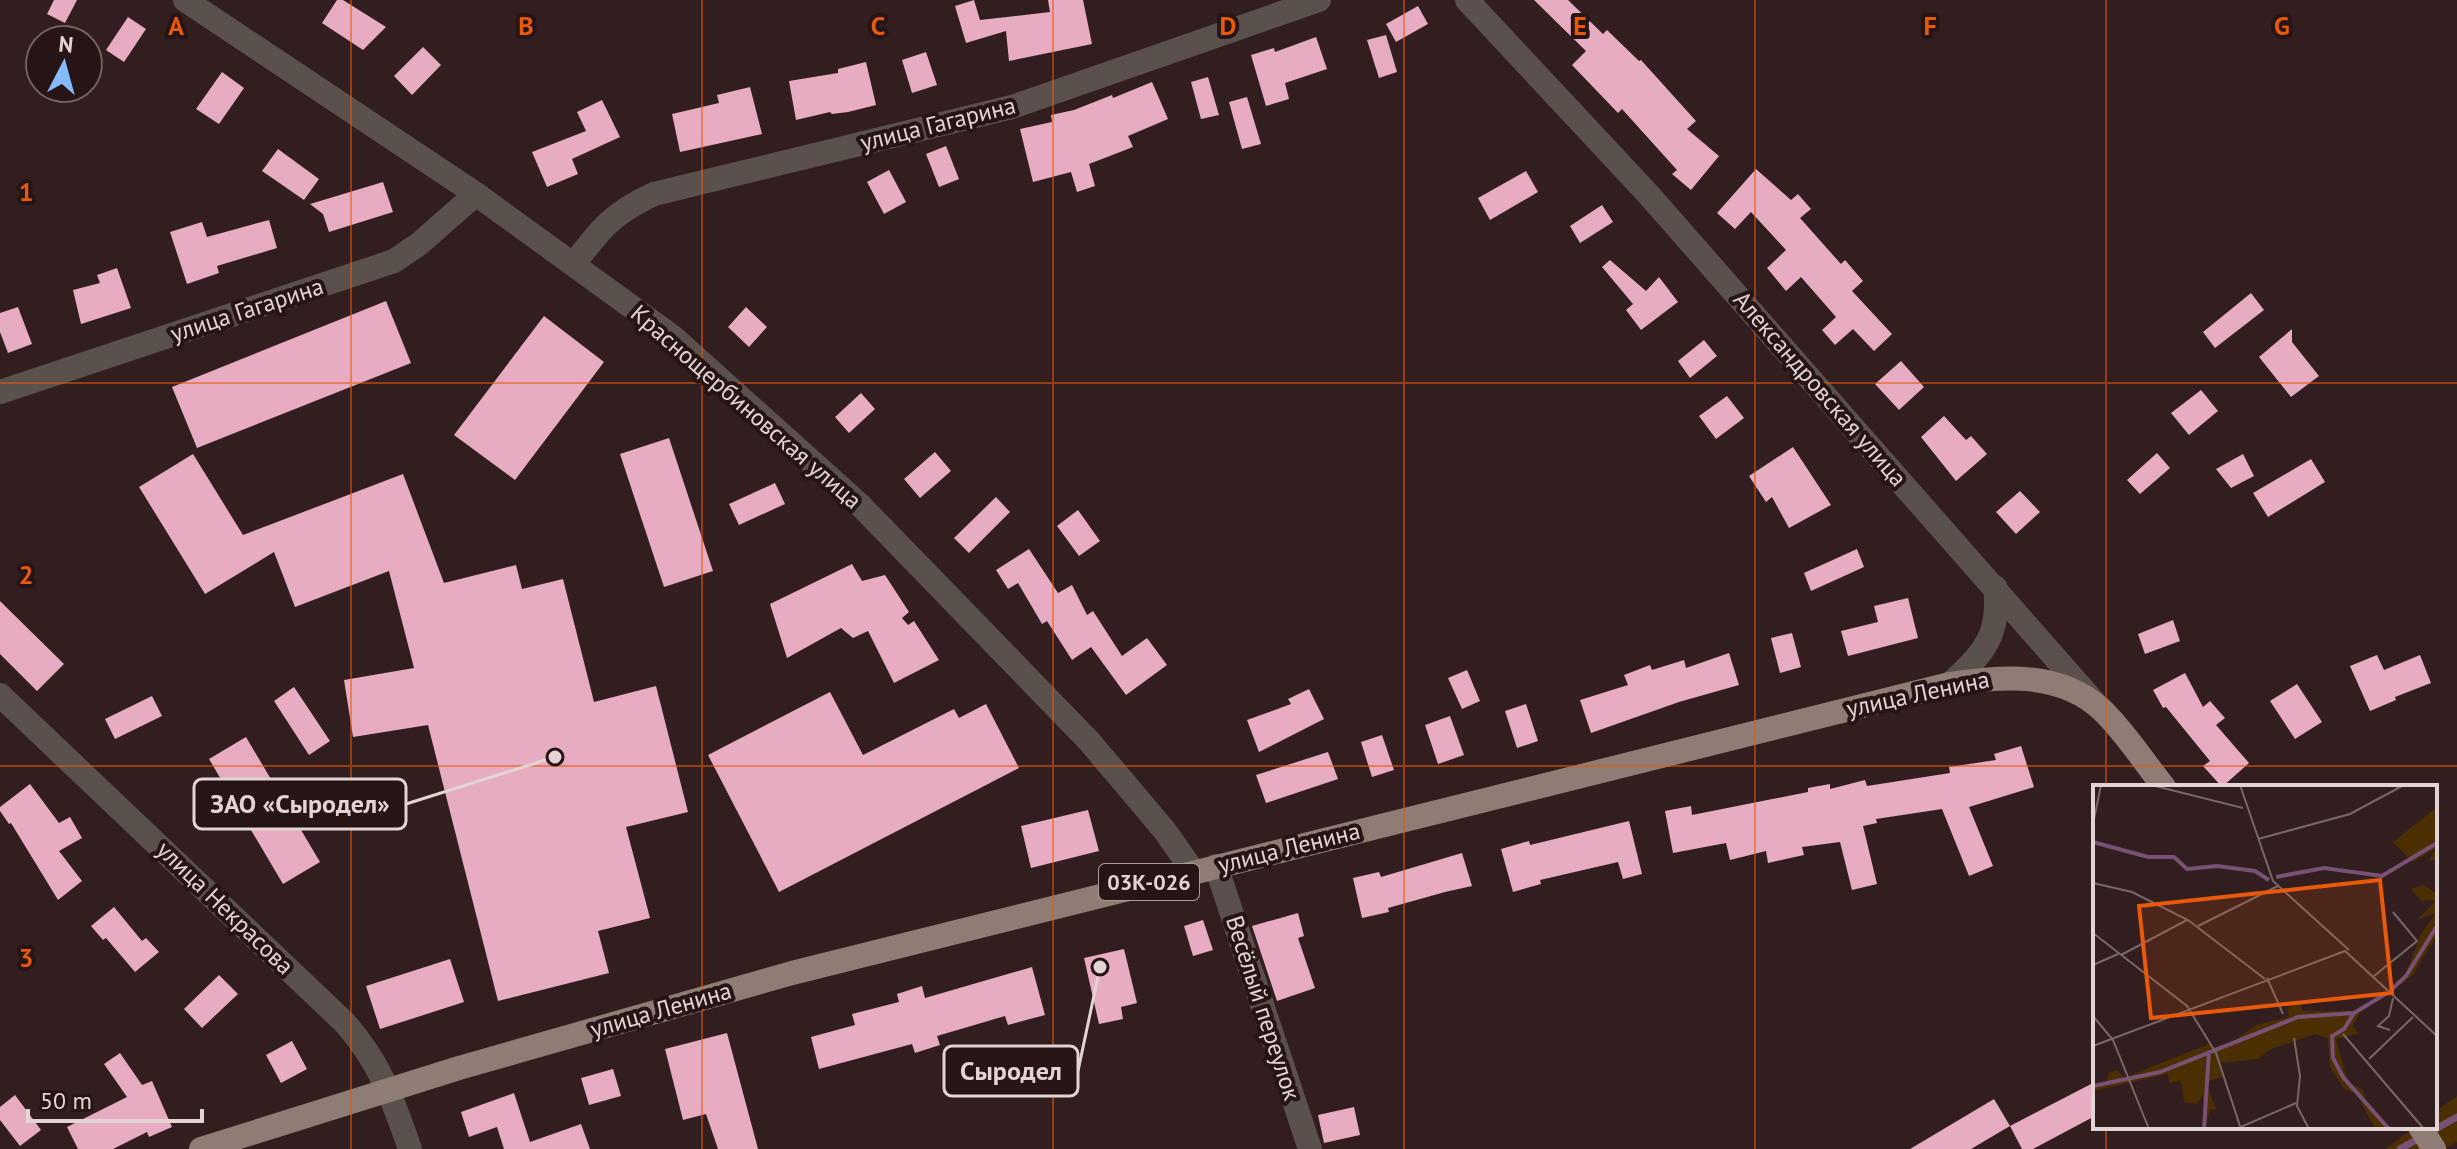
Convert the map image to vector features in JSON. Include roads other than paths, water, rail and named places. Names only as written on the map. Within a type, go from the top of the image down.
[{"type":"main road","name":"улица Ленина","points":[[201,1149],[542,1043],[792,973],[1950,684],[2005,677],[2033,679],[2076,693],[2101,710]]},
{"type":"main road","name":"Александровская улица","points":[[2101,710],[2162,785]]},
{"type":"main road","points":[[2421,1129],[2434,1149]]},
{"type":"street","name":"Краснощербиновская улица","points":[[185,0],[476,194],[673,337],[861,506],[1089,741],[1165,831],[1204,869]]},
{"type":"street","name":"улица Гагарина","points":[[574,264],[608,220],[654,194],[1012,107],[1319,0]]},
{"type":"street","name":"Александровская улица","points":[[1467,0],[1648,194],[2101,710]]},
{"type":"street","name":"улица Гагарина","points":[[0,392],[394,261],[419,244],[476,194]]},
{"type":"street","points":[[1950,684],[1984,651],[1993,633],[1997,602],[1995,587]]},
{"type":"street","name":"улица Некрасова","points":[[0,695],[344,1022],[378,1067],[410,1149]]},
{"type":"street","name":"Весёлый переулок","points":[[1204,869],[1310,1149]]},
{"type":"waterway","points":[[2437,1128],[2457,1117]]},
{"type":"waterway","points":[[2400,1149],[2436,1129]]},
{"type":"place","name":"ЗАО «Сыродел»","points":[[555,757]]},
{"type":"place","name":"Сыродел","points":[[1100,967]]}]
